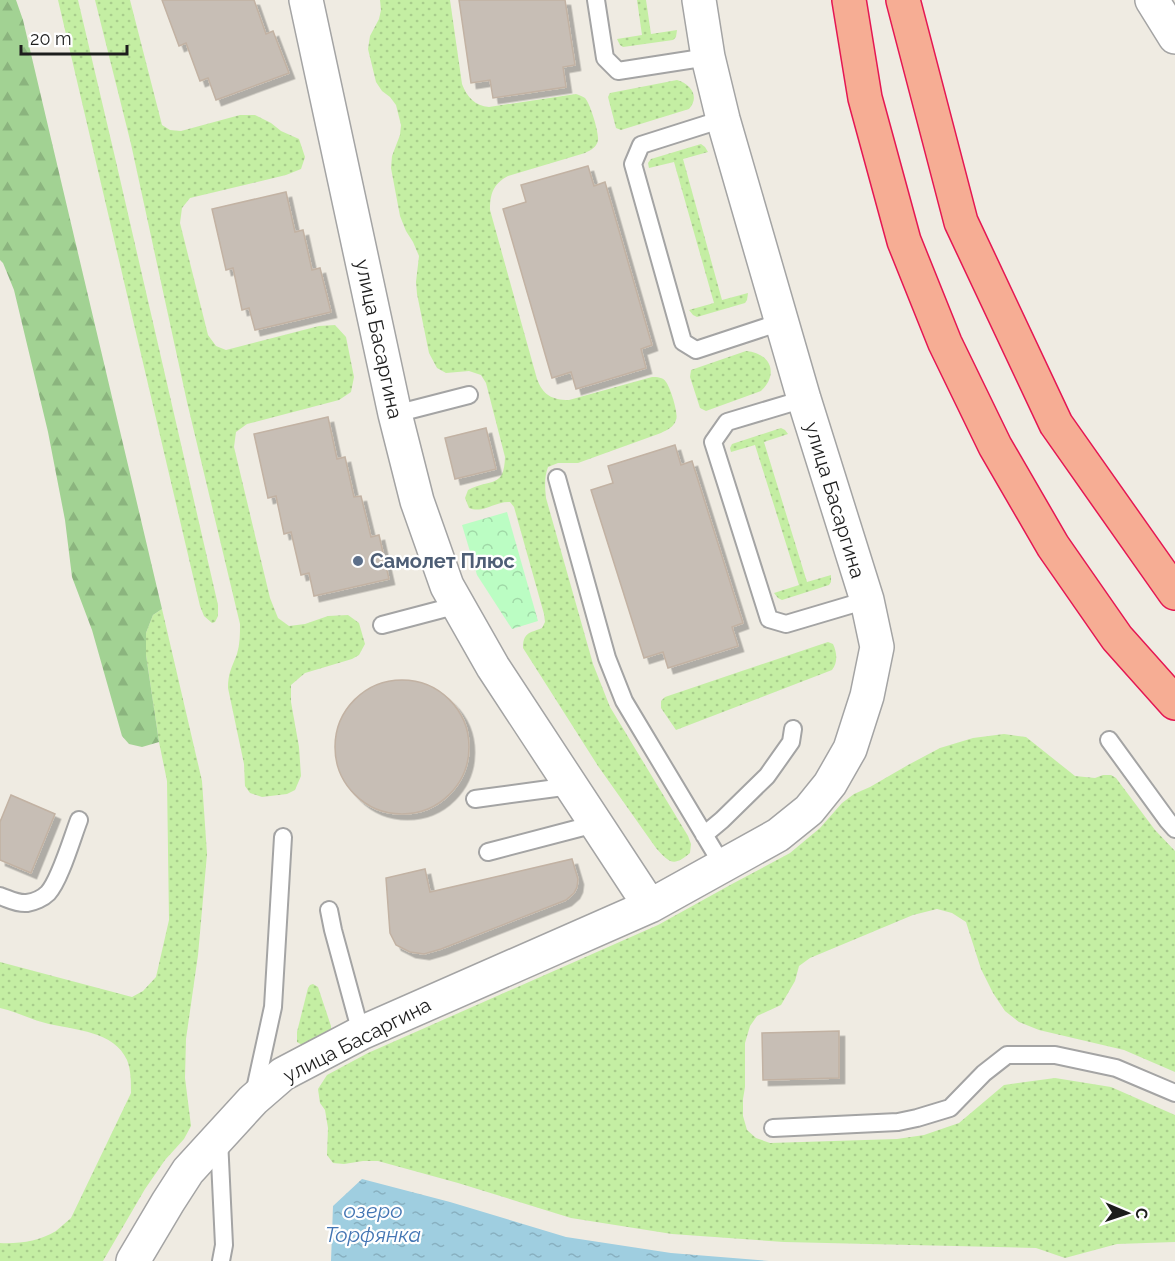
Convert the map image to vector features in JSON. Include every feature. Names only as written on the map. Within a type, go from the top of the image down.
[{"type":"highway","points":[[849,0],[865,98],[904,242],[945,343],[996,446],[1053,546],[1118,638],[1175,702]]},
{"type":"highway","points":[[903,0],[961,222],[1056,424],[1175,593]]},
{"type":"street","name":"улица Басаргина","points":[[306,0],[395,414],[417,501],[447,586],[493,667],[650,906]]},
{"type":"street","name":"улица Басаргина","points":[[133,1261],[189,1171],[253,1100],[283,1074],[361,1033],[650,906],[778,835],[809,810],[830,784],[850,749],[867,696],[877,646],[867,600],[804,399],[723,119],[708,57],[699,0]]},
{"type":"street","points":[[1152,0],[1175,37]]},
{"type":"lane","points":[[596,0],[604,57],[618,71],[708,57]]},
{"type":"lane","points":[[723,119],[641,145],[633,164],[683,342],[696,350],[781,322]]},
{"type":"lane","points":[[395,414],[469,395]]},
{"type":"lane","points":[[804,399],[727,422],[713,442],[769,619],[786,624],[867,600]]},
{"type":"lane","points":[[557,478],[607,658],[624,701],[723,866]]},
{"type":"lane","points":[[382,624],[458,605]]},
{"type":"lane","points":[[704,835],[767,776],[791,742],[794,729]]},
{"type":"lane","points":[[1109,740],[1175,829]]},
{"type":"lane","points":[[475,799],[571,786]]},
{"type":"lane","points":[[0,896],[16,902],[28,903],[48,894],[55,883],[79,820]]},
{"type":"lane","points":[[488,852],[595,824]]},
{"type":"lane","points":[[253,1100],[273,1007],[283,837]]},
{"type":"lane","points":[[329,910],[361,1033]]},
{"type":"lane","points":[[773,1128],[898,1122],[928,1115],[950,1108],[984,1073],[1007,1055],[1055,1055],[1116,1068],[1175,1093]]},
{"type":"lane","points":[[219,1137],[224,1245],[221,1261]]},
{"type":"green space","points":[[0,0],[16,0],[23,20],[162,609],[153,615],[146,633],[146,655],[159,742],[142,747],[129,744],[122,736],[92,630],[72,577],[65,520],[48,432],[14,290],[0,260]]},
{"type":"green space","points":[[58,0],[78,0],[218,605],[218,616],[212,623],[204,616],[200,606]]},
{"type":"green space","points":[[95,0],[130,0],[162,125],[170,130],[181,131],[240,115],[255,115],[299,139],[305,157],[301,169],[286,175],[190,198],[182,208],[180,223],[208,335],[216,346],[226,350],[319,326],[335,325],[346,337],[354,377],[351,392],[339,400],[247,424],[236,432],[234,447],[270,598],[278,618],[289,626],[305,624],[328,616],[348,615],[359,623],[365,644],[359,655],[352,659],[305,673],[291,685],[291,702],[299,747],[301,776],[295,790],[287,794],[262,797],[250,793],[245,786],[244,764],[228,688],[239,646],[240,624],[187,402],[131,144]]},
{"type":"green space","points":[[380,0],[450,0],[462,84],[466,93],[476,103],[489,107],[576,94],[585,98],[592,111],[598,136],[595,146],[585,153],[508,176],[493,190],[490,210],[537,379],[545,393],[553,398],[569,400],[656,377],[666,382],[674,401],[677,417],[670,428],[578,463],[558,463],[548,467],[545,486],[546,498],[593,664],[610,707],[691,844],[690,853],[676,862],[668,860],[656,848],[598,766],[523,648],[526,636],[542,628],[545,622],[514,507],[510,502],[505,502],[474,509],[469,508],[465,498],[468,490],[499,478],[505,457],[486,383],[481,375],[469,371],[446,373],[437,368],[429,353],[417,294],[419,256],[400,216],[391,168],[401,125],[396,105],[376,82],[368,49],[370,36],[379,19]]},
{"type":"green space","points":[[637,0],[646,0],[651,34],[677,30],[673,40],[623,47],[620,45],[617,39],[642,35]]},
{"type":"green space","points":[[677,80],[690,88],[694,96],[689,109],[621,130],[616,128],[608,97],[610,93]]},
{"type":"green space","points":[[701,144],[708,152],[683,159],[722,300],[748,293],[745,303],[697,317],[689,310],[714,303],[674,162],[649,168],[648,163],[651,159]]},
{"type":"green space","points":[[746,351],[761,356],[770,365],[770,378],[767,384],[761,391],[706,411],[700,408],[690,377],[691,370]]},
{"type":"green space","points":[[781,428],[788,434],[764,442],[807,582],[831,575],[829,585],[782,600],[774,593],[799,585],[755,445],[731,452],[730,448],[732,444]]},
{"type":"green space","points":[[507,512],[538,621],[512,629],[477,575],[462,525]]},
{"type":"green space","points":[[162,609],[202,781],[207,854],[198,955],[186,1039],[185,1078],[191,1126],[184,1139],[165,1160],[145,1189],[103,1261],[0,1261],[0,1243],[22,1242],[43,1237],[56,1231],[71,1218],[131,1093],[127,1060],[113,1043],[93,1033],[43,1022],[0,1008],[0,962],[132,997],[143,991],[156,977],[169,920],[167,781],[146,655],[146,633],[153,615]]},
{"type":"green space","points":[[828,642],[833,644],[836,654],[832,670],[676,730],[661,708],[661,701],[665,697]]},
{"type":"green space","points":[[1004,734],[1026,737],[1075,776],[1095,778],[1111,775],[1116,778],[1155,830],[1175,851],[1175,1072],[1124,1050],[1039,1030],[1019,1022],[1005,1011],[993,993],[981,969],[966,922],[952,913],[937,909],[913,915],[810,958],[799,966],[795,981],[781,1005],[757,1016],[750,1026],[745,1043],[743,1099],[743,1116],[747,1130],[756,1138],[770,1143],[897,1139],[924,1135],[959,1123],[1004,1085],[1055,1078],[1111,1087],[1175,1115],[1175,1242],[1117,1244],[1065,1258],[1036,1248],[784,1242],[672,1234],[571,1218],[378,1161],[333,1163],[327,1155],[328,1128],[318,1089],[327,1075],[368,1053],[658,925],[790,853],[820,828],[842,803],[854,794],[940,748],[973,738]]},
{"type":"green space","points":[[313,984],[318,987],[331,1031],[302,1045],[297,1042],[297,1032],[308,988]]},
{"type":"water","name":"озеро Торфянка","points":[[362,1179],[450,1202],[566,1237],[671,1253],[769,1261],[331,1261],[333,1206]]},
{"type":"building","points":[[162,0],[254,0],[266,34],[273,31],[289,73],[216,100],[208,78],[200,81],[186,43],[179,46]]},
{"type":"building","points":[[459,0],[565,0],[575,65],[563,67],[566,87],[493,98],[490,80],[471,83]]},
{"type":"building","points":[[588,166],[594,186],[605,182],[652,345],[641,349],[646,368],[576,389],[571,372],[552,378],[503,209],[526,202],[521,185]]},
{"type":"building","points":[[286,192],[295,232],[303,230],[312,270],[320,268],[331,312],[255,330],[249,308],[242,310],[233,268],[226,270],[212,209]]},
{"type":"building","points":[[328,417],[337,459],[345,457],[354,497],[361,496],[371,537],[379,535],[389,579],[314,596],[309,573],[301,575],[291,532],[284,534],[276,496],[268,498],[254,434]]},
{"type":"building","points":[[486,428],[496,469],[455,479],[445,438]]},
{"type":"building","points":[[675,445],[681,465],[692,461],[743,623],[732,627],[738,646],[668,668],[663,652],[644,658],[591,490],[613,483],[608,466]]},
{"type":"building","points":[[402,680],[428,685],[449,700],[464,721],[469,747],[464,773],[449,794],[428,809],[402,814],[376,809],[355,794],[340,773],[335,747],[340,721],[355,700],[376,685]]},
{"type":"building","points":[[11,795],[55,814],[31,873],[0,860],[0,822]]},
{"type":"building","points":[[572,859],[578,879],[577,887],[566,900],[424,954],[410,952],[396,945],[390,933],[386,878],[425,869],[430,892]]},
{"type":"building","points":[[839,1031],[839,1078],[763,1080],[762,1033]]},
{"type":"place","name":"Самолет Плюс","points":[[358,561]]}]
